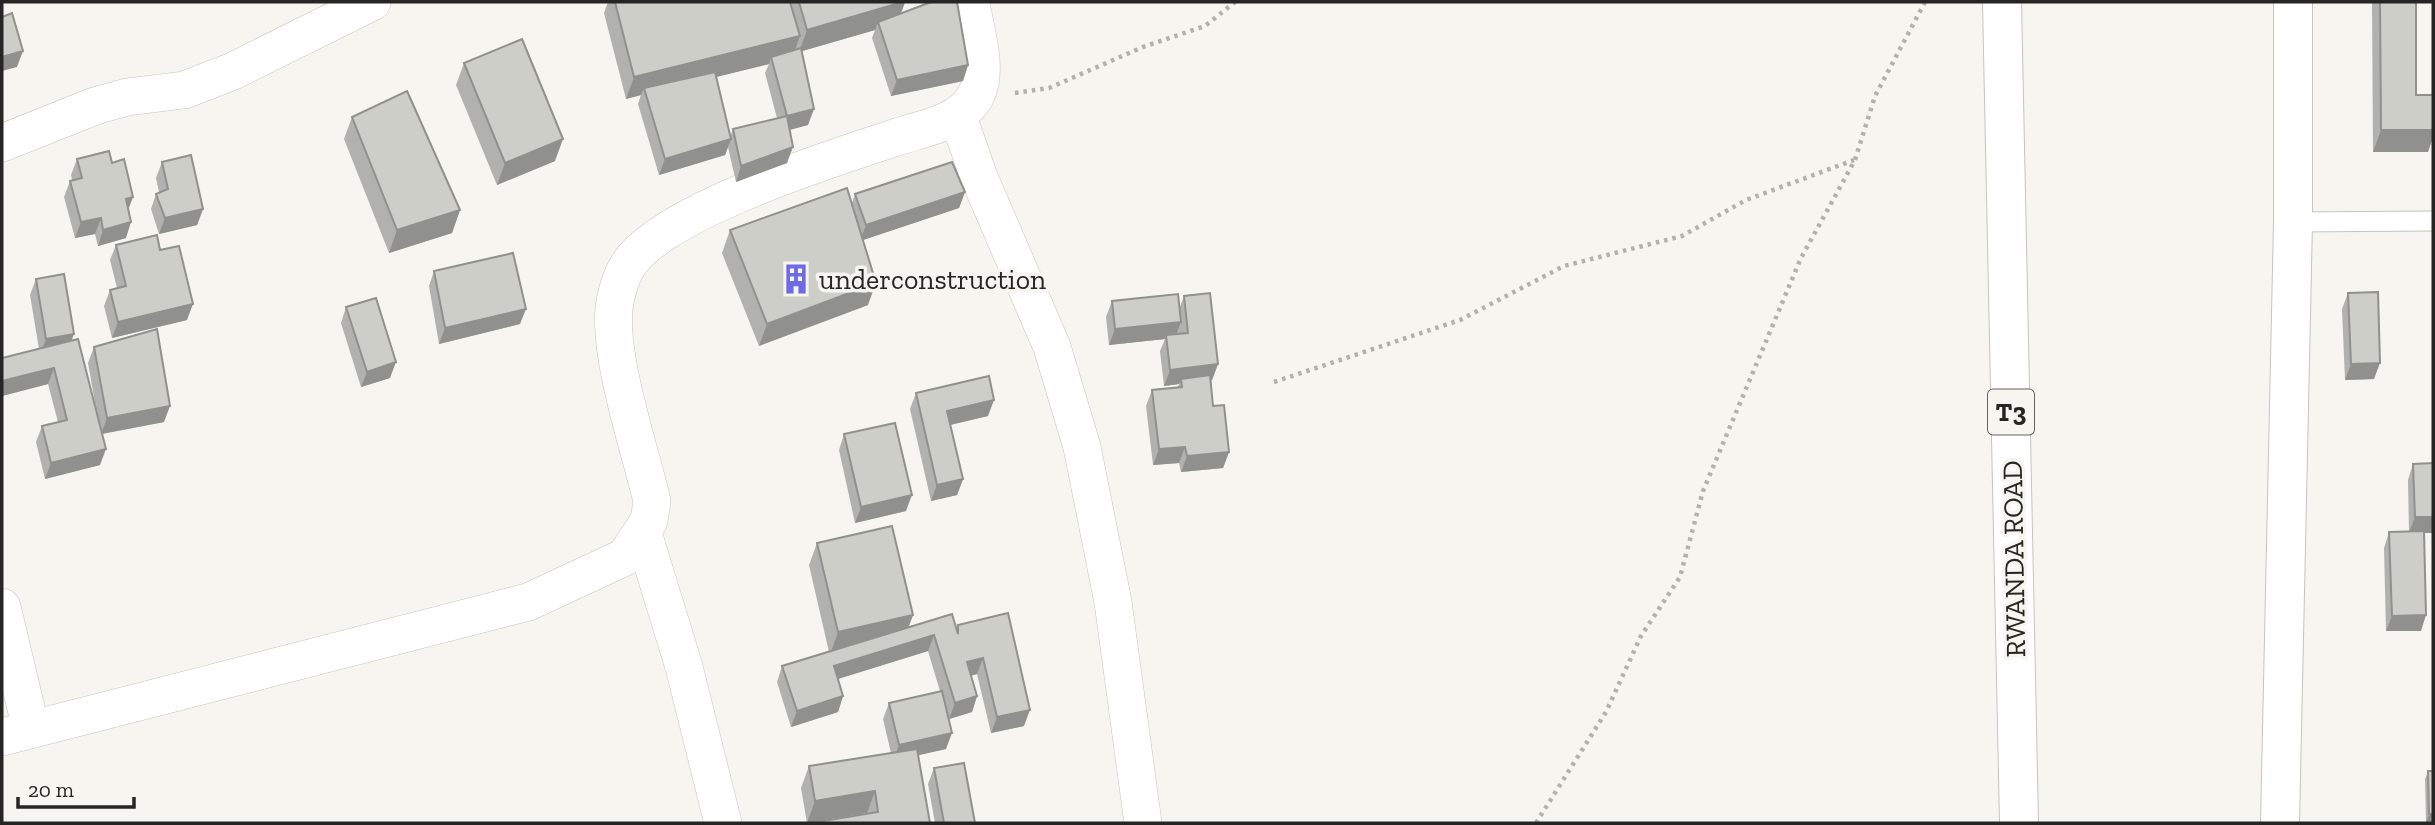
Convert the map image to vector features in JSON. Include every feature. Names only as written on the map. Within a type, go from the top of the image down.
[{"type":"main road","name":"RWANDA ROAD","points":[[2003,2],[2019,823]]},
{"type":"main road","points":[[2280,823],[2293,222],[2293,2]]},
{"type":"street","points":[[2,142],[94,106],[127,97],[184,90],[231,72],[372,2]]},
{"type":"street","points":[[971,2],[982,76],[966,108],[979,177],[1052,347],[1082,447],[1113,602],[1143,823]]},
{"type":"street","points":[[2,607],[16,733],[528,602],[625,557],[649,521],[652,501],[615,345],[614,308],[626,267],[655,237],[696,213],[966,108]]},
{"type":"street","points":[[643,533],[684,667],[723,823]]},
{"type":"lane","points":[[2293,222],[2433,221]]},
{"type":"path","points":[[966,108],[1049,88],[1143,47],[1205,26],[1235,2]]},
{"type":"path","points":[[1536,823],[1606,712],[1641,636],[1680,577],[1703,491],[1801,258],[1855,160],[1875,96],[1925,2]]},
{"type":"path","points":[[1273,382],[1460,320],[1563,266],[1682,236],[1746,200],[1855,160]]},
{"type":"building","points":[[615,2],[790,2],[800,36],[634,77]]},
{"type":"building","points":[[799,2],[903,2],[807,30]]},
{"type":"building","points":[[931,2],[957,2],[968,65],[897,80],[878,22]]},
{"type":"building","points":[[2380,2],[2416,2],[2416,95],[2433,95],[2433,130],[2381,130]]},
{"type":"building","points":[[12,13],[23,51],[2,57],[2,17]]},
{"type":"building","points":[[522,39],[563,139],[505,163],[464,63]]},
{"type":"building","points":[[801,48],[814,109],[787,116],[771,57]]},
{"type":"building","points":[[715,72],[731,139],[665,159],[644,88]]},
{"type":"building","points":[[407,91],[460,210],[397,230],[352,117]]},
{"type":"building","points":[[787,116],[793,147],[741,166],[733,129]]},
{"type":"building","points":[[109,151],[112,163],[124,159],[133,197],[126,199],[131,222],[103,230],[101,218],[81,222],[70,181],[82,178],[77,159]]},
{"type":"building","points":[[191,155],[203,209],[165,218],[156,194],[168,189],[162,162]]},
{"type":"building","points":[[952,162],[965,192],[866,225],[855,194]]},
{"type":"building","name":"underconstruction","points":[[847,188],[876,283],[767,324],[730,230]]},
{"type":"building","points":[[157,235],[160,250],[179,246],[193,304],[118,322],[110,290],[126,286],[116,245]]},
{"type":"building","points":[[513,253],[526,309],[445,328],[434,271]]},
{"type":"building","points":[[64,274],[74,334],[46,339],[36,279]]},
{"type":"building","points":[[2378,292],[2380,363],[2351,364],[2348,293]]},
{"type":"building","points":[[1210,293],[1218,364],[1170,370],[1166,335],[1188,333],[1184,296]]},
{"type":"building","points":[[1178,294],[1181,322],[1115,329],[1112,301]]},
{"type":"building","points":[[376,298],[396,362],[367,372],[346,307]]},
{"type":"building","points":[[157,329],[170,406],[107,418],[94,347]]},
{"type":"building","points":[[78,339],[106,449],[51,463],[42,426],[67,420],[54,368],[2,381],[2,358]]},
{"type":"building","points":[[1210,375],[1213,406],[1224,405],[1229,452],[1187,456],[1185,447],[1159,449],[1152,390],[1182,387],[1181,379]]},
{"type":"building","points":[[989,376],[994,400],[947,411],[963,479],[937,485],[916,393]]},
{"type":"building","points":[[895,423],[912,495],[861,507],[844,434]]},
{"type":"building","points":[[2433,463],[2433,517],[2415,517],[2413,464]]},
{"type":"building","points":[[892,526],[913,615],[838,632],[817,543]]},
{"type":"building","points":[[2424,531],[2426,615],[2392,616],[2389,532]]},
{"type":"building","points":[[1008,613],[1030,710],[997,717],[983,658],[967,662],[977,696],[955,703],[934,635],[834,666],[843,696],[797,711],[782,666],[952,614],[958,634],[958,625]]},
{"type":"building","points":[[942,691],[952,733],[899,745],[889,703]]},
{"type":"building","points":[[917,749],[930,823],[811,823],[878,812],[875,791],[815,801],[809,766]]},
{"type":"building","points":[[964,763],[975,823],[944,823],[934,768]]},
{"type":"building","points":[[2428,771],[2433,771],[2433,814],[2429,814]]},
{"type":"place","name":"underconstruction","points":[[796,279]]}]
